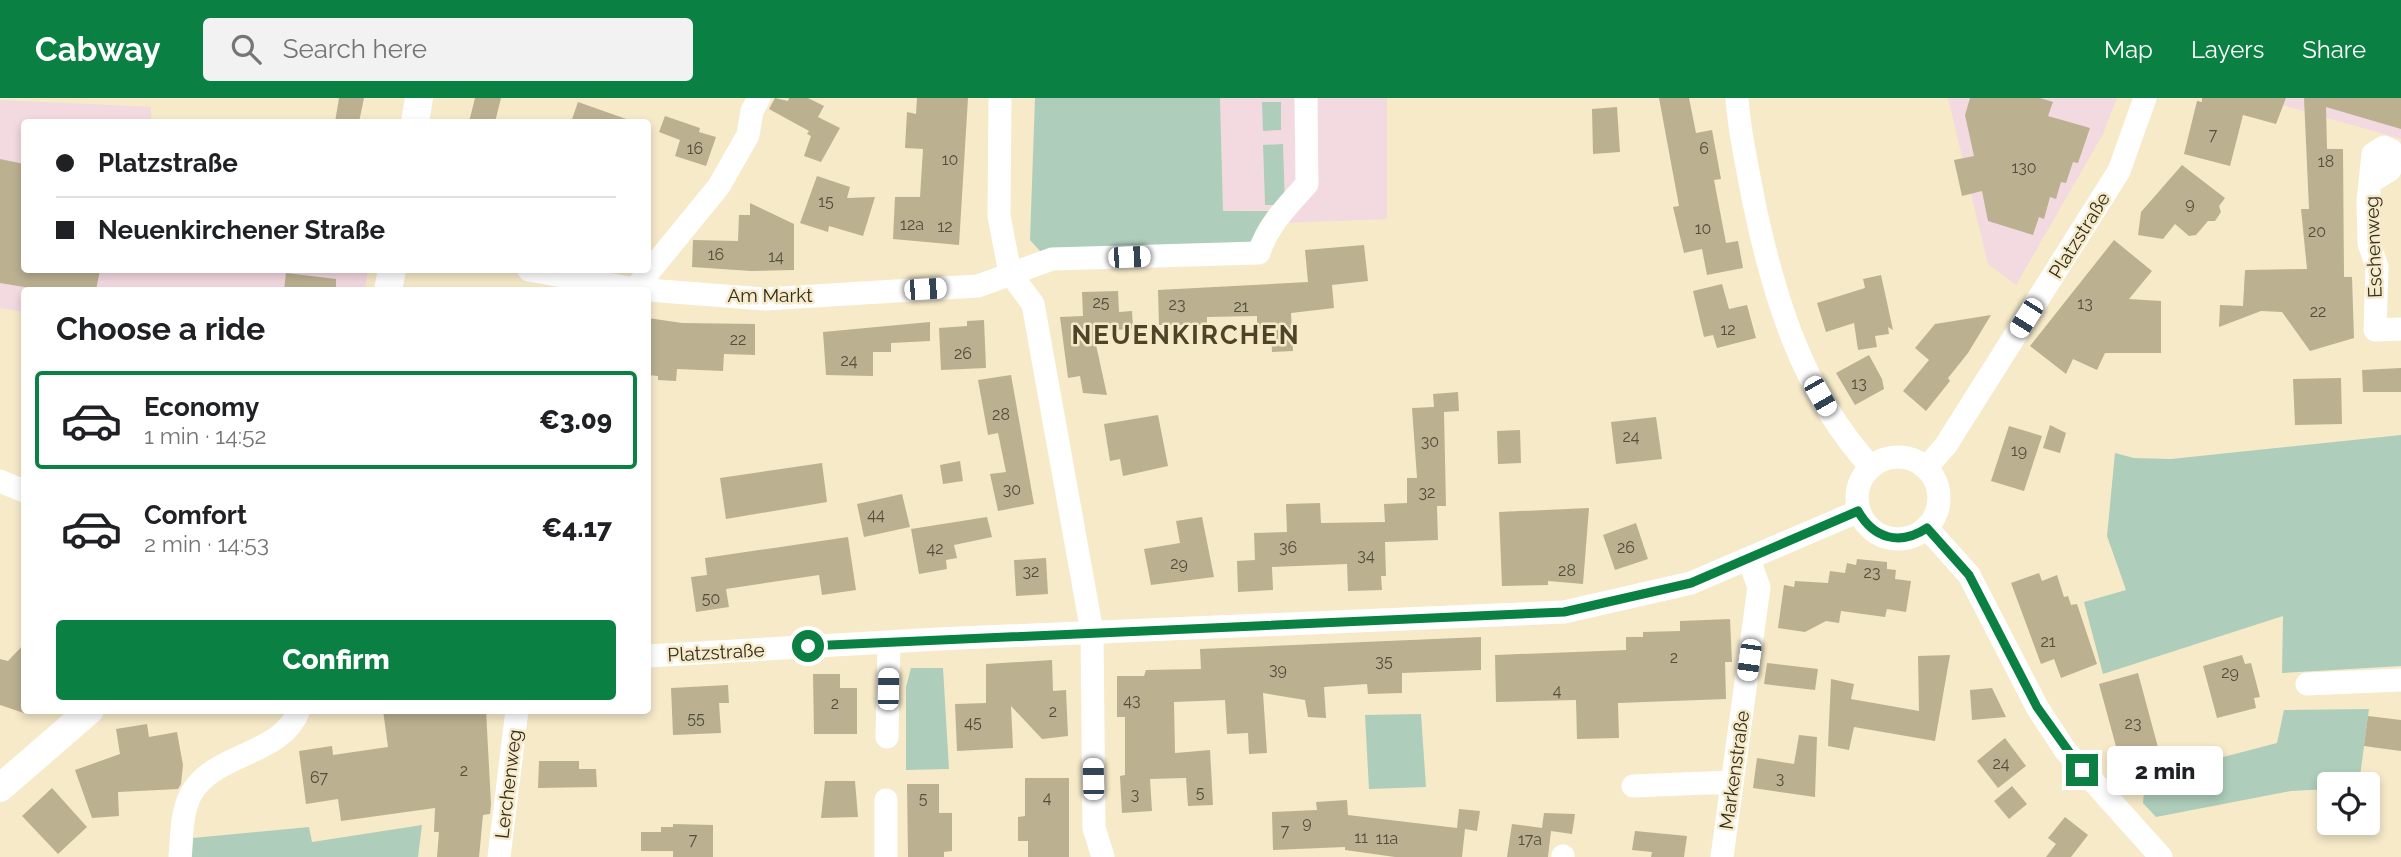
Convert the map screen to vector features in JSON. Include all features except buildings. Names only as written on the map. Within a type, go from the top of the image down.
[{"type":"main road","points":[[416,119],[419,98]]},
{"type":"main road","points":[[0,788],[85,714]]},
{"type":"street","points":[[651,269],[719,186],[748,135],[752,111],[759,98]]},
{"type":"street","points":[[1000,98],[999,216],[1010,273],[1033,304],[1092,632],[1094,828],[1103,857]]},
{"type":"street","name":"Am Markt","points":[[651,290],[765,299],[978,286],[1052,260],[1259,253],[1262,242],[1283,210],[1307,184],[1306,98]]},
{"type":"street","points":[[1737,98],[1739,124],[1766,258],[1796,352],[1845,439],[1871,467]]},
{"type":"street","name":"Platzstraße","points":[[1926,468],[1946,446],[2119,171],[2145,98]]},
{"type":"street","name":"Eschenweg","points":[[2372,181],[2368,201],[2369,243],[2377,267],[2375,330],[2401,329]]},
{"type":"street","name":"Am Markt","points":[[546,273],[624,287]]},
{"type":"street","points":[[637,287],[648,273]]},
{"type":"street","points":[[1905,457],[1926,468],[1939,491],[1935,518],[1915,536],[1888,538],[1875,533],[1858,511],[1858,487],[1871,467],[1881,460],[1905,457]]},
{"type":"street","points":[[0,481],[21,490]]},
{"type":"street","name":"Platzstraße","points":[[651,656],[1092,632],[1564,612],[1691,583],[1858,511]]},
{"type":"street","points":[[1927,528],[1969,575],[2037,707],[2065,750],[2161,857]]},
{"type":"street","name":"Markenstraße","points":[[1722,857],[1759,587],[1749,560]]},
{"type":"street","points":[[887,737],[888,642]]},
{"type":"street","points":[[2307,684],[2401,680]]},
{"type":"street","points":[[180,857],[184,813],[203,776],[284,733],[296,714]]},
{"type":"street","name":"Lerchenweg","points":[[499,857],[517,714]]},
{"type":"street","points":[[1633,786],[1732,782]]},
{"type":"street","points":[[886,800],[886,857]]},
{"type":"shaded area","points":[[1220,98],[1387,98],[1387,219],[1282,223],[1281,210],[1223,211]],"holes":[[[1263,145],[1283,145],[1285,204],[1265,205]]]},
{"type":"shaded area","points":[[1948,98],[2117,98],[2103,134],[2016,285],[1988,264]]},
{"type":"shaded area","points":[[2258,98],[2401,98],[2401,139]]},
{"type":"shaded area","points":[[0,100],[151,107],[151,119],[21,119],[21,273],[368,273],[365,287],[21,287],[21,312],[0,308]]},
{"type":"green space","points":[[1035,98],[1220,98],[1223,211],[1270,211],[1251,242],[1041,252],[1030,240]]},
{"type":"green space","points":[[1262,102],[1281,102],[1281,130],[1263,131]]},
{"type":"green space","points":[[1283,144],[1285,205],[1265,205],[1263,145]]},
{"type":"green space","points":[[2401,435],[2401,666],[2282,673],[2283,616],[2103,674],[2084,602],[2126,590],[2107,536],[2115,453],[2134,458],[2171,459]]},
{"type":"green space","points":[[911,668],[943,668],[949,769],[906,770],[906,687]]},
{"type":"green space","points":[[2369,709],[2361,772],[2317,772],[2317,790],[2291,791],[2156,817],[2143,803],[2144,791],[2162,773],[2277,743],[2284,710]]},
{"type":"green space","points":[[1421,714],[1426,787],[1369,789],[1365,715]]},
{"type":"green space","points":[[422,825],[418,857],[192,857],[193,838],[309,827],[312,842]]},
{"type":"district","name":"NEUENKIRCHEN","points":[[1186,335]]},
{"type":"route","points":[[808,646],[1564,612],[1691,583],[1858,511],[1875,533],[1888,538],[1915,536],[1927,528],[1969,575],[2037,707],[2065,750],[2082,770]]}]
